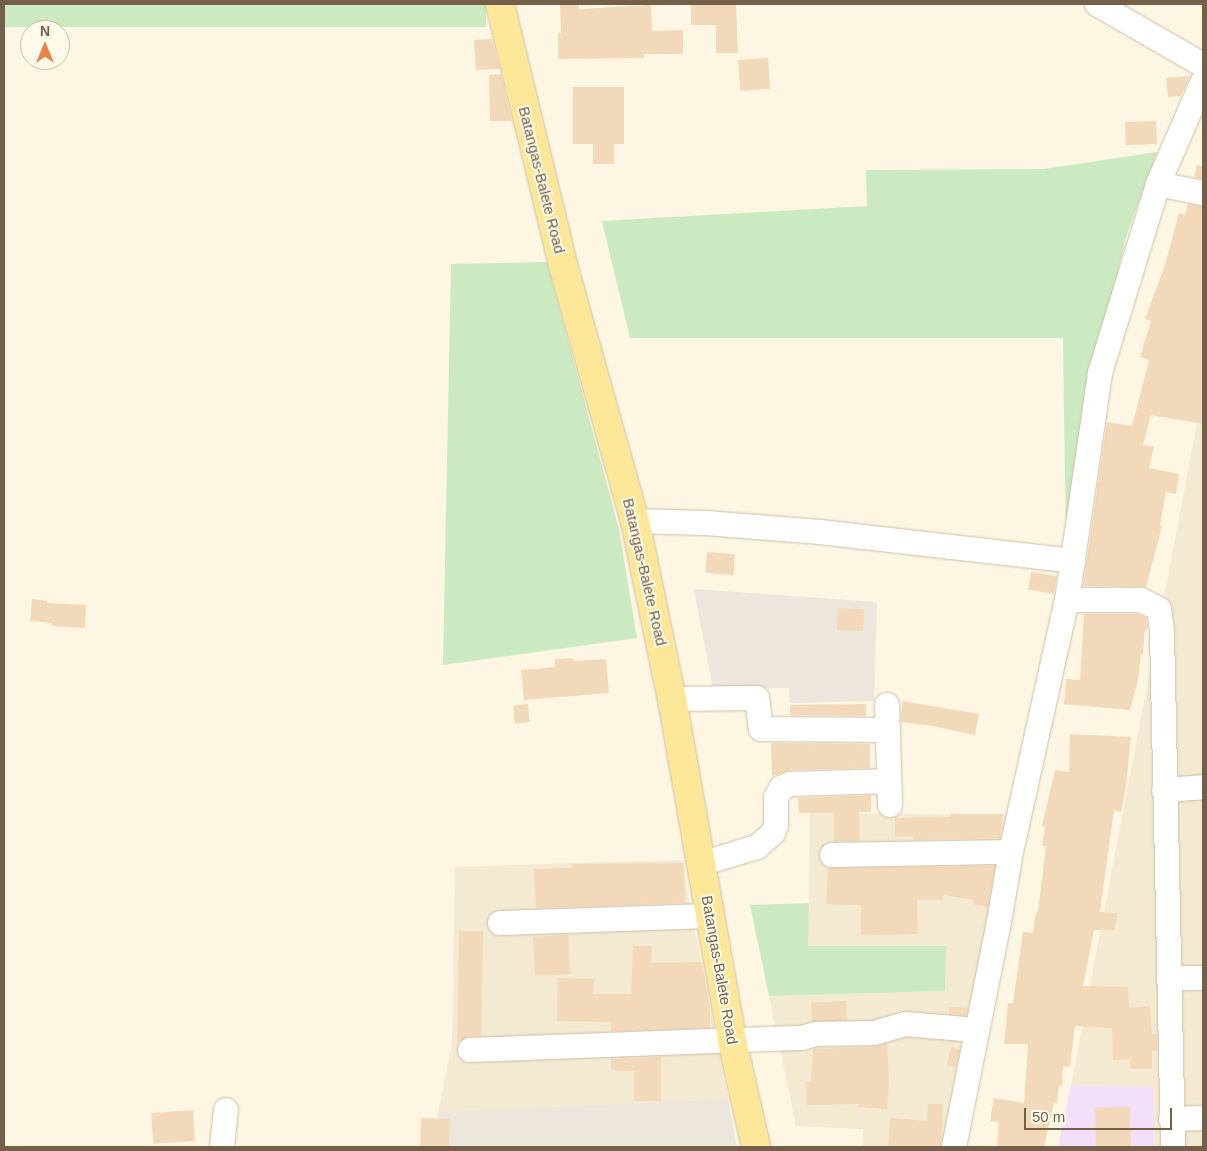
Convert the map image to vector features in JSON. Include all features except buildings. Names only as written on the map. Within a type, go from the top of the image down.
[{"type":"main road","name":"Batangas-Balete Road","points":[[500,4],[563,266],[635,521],[672,699],[732,1041],[756,1147]]},
{"type":"street","points":[[1097,4],[1203,65]]},
{"type":"street","points":[[954,1147],[1011,852],[1067,600],[1100,373],[1158,184],[1203,81]]},
{"type":"street","points":[[1158,184],[1203,193]]},
{"type":"street","points":[[635,521],[706,522],[820,532],[1073,561]]},
{"type":"street","points":[[1067,600],[1140,600],[1159,609],[1162,631],[1173,1147]]},
{"type":"street","points":[[672,699],[757,698],[761,729],[888,730]]},
{"type":"street","points":[[887,705],[890,805]]},
{"type":"street","points":[[701,864],[757,847],[773,833],[776,825],[776,798],[781,788],[791,784],[889,781]]},
{"type":"street","points":[[1164,790],[1203,787]]},
{"type":"street","points":[[832,855],[1011,852]]},
{"type":"street","points":[[500,922],[711,916]]},
{"type":"street","points":[[1170,978],[1203,978]]},
{"type":"street","points":[[470,1050],[802,1038],[816,1034],[874,1033],[904,1024],[977,1030]]},
{"type":"street","points":[[222,1147],[226,1110]]},
{"type":"street","points":[[1171,1119],[1203,1118]]},
{"type":"shaded area","points":[[1203,392],[1203,1147],[1155,1147],[1153,1087],[1071,1085]]},
{"type":"shaded area","points":[[694,589],[877,602],[874,701],[790,703],[789,688],[713,689]]},
{"type":"shaded area","points":[[810,813],[1013,815],[947,1147],[863,1147],[863,1129],[796,1126],[769,996],[945,991],[946,946],[808,946]]},
{"type":"shaded area","points":[[681,860],[728,1099],[438,1112],[452,1044],[455,867]]},
{"type":"shaded area","points":[[1071,1085],[1153,1087],[1155,1147],[1058,1147]]},
{"type":"shaded area","points":[[728,1099],[737,1147],[437,1147],[438,1112]]},
{"type":"green space","points":[[4,4],[486,4],[486,27],[70,27],[70,20],[20,20],[20,27],[4,27]]},
{"type":"green space","points":[[1157,152],[1127,234],[1093,375],[1066,551],[1063,338],[630,338],[602,221],[867,206],[866,170],[1044,169]]},
{"type":"green space","points":[[547,262],[619,529],[637,638],[443,665],[451,264]]},
{"type":"green space","points":[[809,903],[808,946],[946,946],[945,991],[769,996],[750,905]]}]
